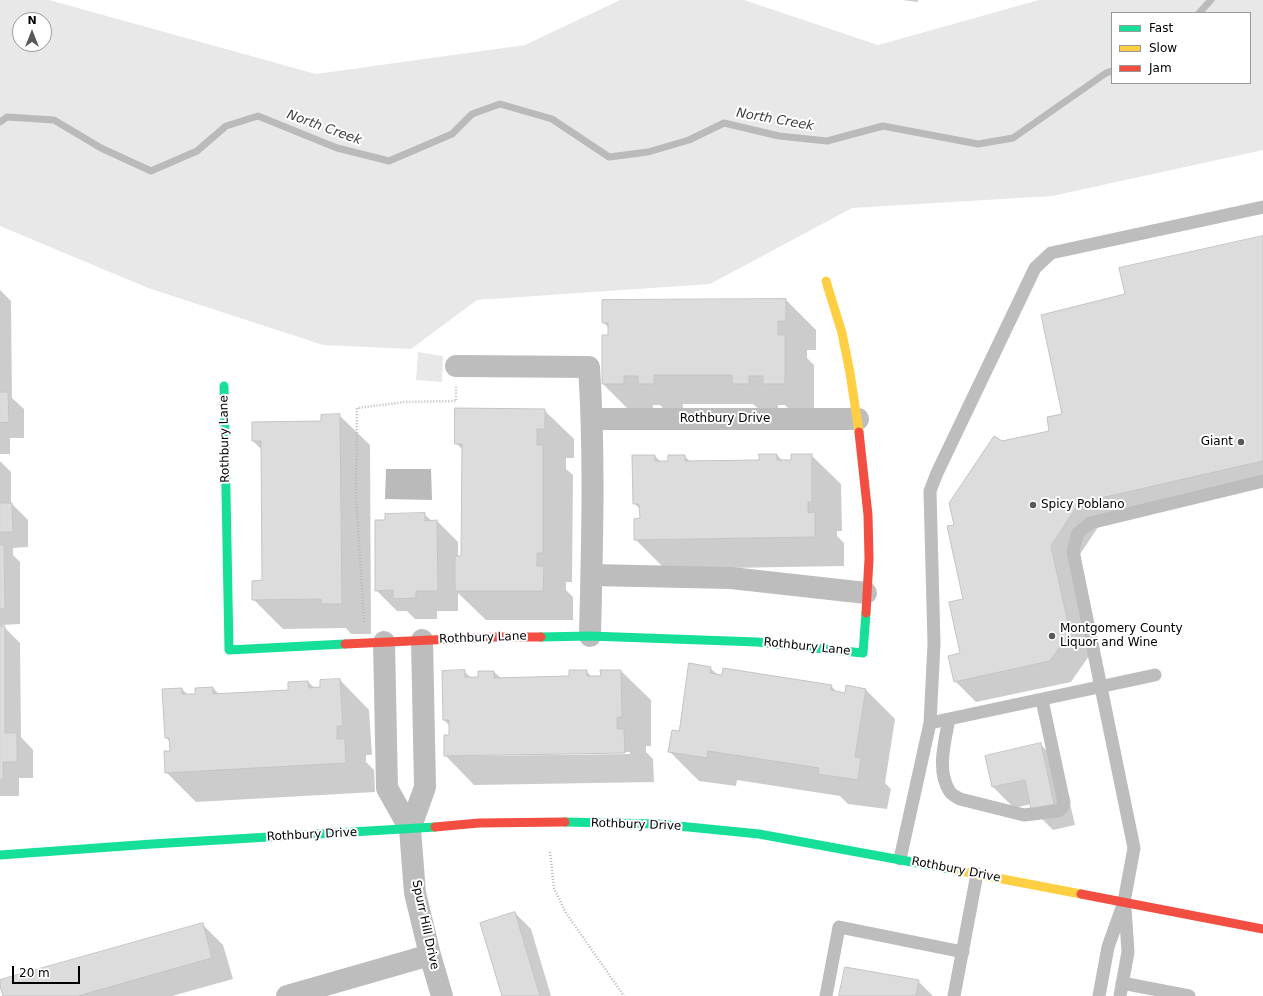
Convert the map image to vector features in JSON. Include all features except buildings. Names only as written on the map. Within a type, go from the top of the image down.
[{"type":"street","name":"Rothbury Lane","points":[[224,386],[229,650],[496,637],[590,636],[758,642],[863,653],[869,559],[868,515],[858,419],[842,333],[826,281]]},
{"type":"street","points":[[456,366],[589,367],[592,419],[592,575],[590,636]]},
{"type":"street","name":"Rothbury Drive","points":[[592,419],[858,419]]},
{"type":"street","points":[[592,575],[732,578],[866,593]]},
{"type":"street","name":"Rothbury Lane","points":[[410,829],[424,787],[422,640]]},
{"type":"street","points":[[375,642],[387,788],[410,829]]},
{"type":"street","name":"Rothbury Drive","points":[[0,855],[152,844],[410,829],[494,822],[658,824],[759,834],[900,859],[1263,929]]},
{"type":"street","name":"Spurr Hill Drive","points":[[410,829],[416,893],[430,955],[442,996]]},
{"type":"street","points":[[287,996],[430,955]]},
{"type":"lane","points":[[900,859],[930,723],[934,644],[930,491],[937,473],[1035,268],[1051,253],[1263,207]]},
{"type":"lane","points":[[1099,996],[1108,947],[1124,902],[1134,848],[1073,551],[1078,534],[1090,523],[1263,481]]},
{"type":"lane","points":[[930,723],[1155,675]]},
{"type":"lane","points":[[949,719],[943,750],[943,769],[950,794],[960,799],[1024,815],[1058,811],[1062,808],[1064,802],[1042,700]]},
{"type":"lane","points":[[954,996],[976,874]]},
{"type":"lane","points":[[1124,902],[1128,952],[1121,990],[1189,996]]},
{"type":"lane","points":[[826,996],[839,927],[963,952]]},
{"type":"path","points":[[375,642],[357,526],[357,408],[405,402],[456,401],[456,366]]},
{"type":"path","points":[[550,852],[554,888],[566,913],[624,996]]},
{"type":"shaded area","points":[[0,0],[49,0],[316,74],[525,45],[620,0],[744,0],[878,45],[1039,0],[1263,0],[1263,150],[1052,196],[852,208],[710,284],[477,300],[411,349],[323,345],[148,288],[0,226]]},
{"type":"shaded area","points":[[418,352],[443,356],[442,382],[416,380]]},
{"type":"shaded area","points":[[386,469],[431,469],[432,500],[385,499]]},
{"type":"waterway","name":"North Creek","points":[[1200,12],[1211,0]]},
{"type":"waterway","name":"North Creek","points":[[0,122],[7,117],[54,120],[101,148],[151,171],[197,151],[226,126],[258,116],[337,148],[389,161],[452,134],[472,114],[500,104],[552,119],[609,157],[648,152],[689,140],[724,123],[779,136],[827,141],[883,126],[978,144],[1013,138],[1106,73],[1111,71]]},
{"type":"traffic: fast","points":[[224,386],[229,650],[345,644]]},
{"type":"traffic: fast","points":[[541,637],[590,636],[757,642],[863,653],[866,613]]},
{"type":"traffic: fast","points":[[565,822],[658,824],[759,834],[950,869]]},
{"type":"traffic: fast","points":[[0,855],[152,844],[435,827]]},
{"type":"traffic: slow","points":[[826,281],[842,333],[859,432]]},
{"type":"traffic: slow","points":[[950,869],[1081,894]]},
{"type":"traffic: jam","points":[[859,432],[868,515],[869,559],[866,613]]},
{"type":"traffic: jam","points":[[345,644],[496,637],[541,637]]},
{"type":"traffic: jam","points":[[435,827],[479,823],[565,822]]},
{"type":"traffic: jam","points":[[1081,894],[1263,929]]},
{"type":"place","name":"Giant","points":[[1241,442]]},
{"type":"place","name":"Spicy Poblano","points":[[1033,505]]},
{"type":"place","name":"Montgomery County Liquor and Wine","points":[[1052,636]]}]
